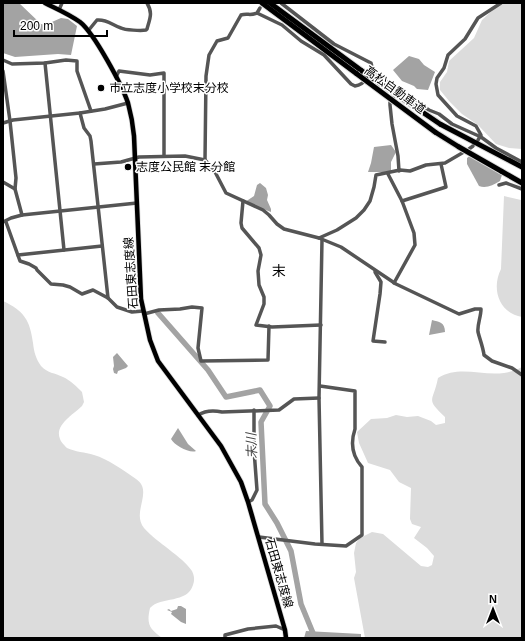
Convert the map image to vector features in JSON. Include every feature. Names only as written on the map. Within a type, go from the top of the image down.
[{"type":"highway","name":"高松自動車道","points":[[270,3],[436,132],[522,183]]},
{"type":"highway","name":"高松自動車道","points":[[260,5],[359,72],[440,124],[522,167]]},
{"type":"main road","name":"石田東志度線","points":[[45,3],[81,23],[88,31],[95,40],[116,77],[128,103],[134,136],[141,299],[150,340],[158,361],[229,459],[241,482],[259,537],[286,638]]},
{"type":"street","points":[[59,10],[62,3]]},
{"type":"street","points":[[88,31],[97,20],[110,22],[122,29],[146,30],[151,12],[151,9],[147,3]]},
{"type":"street","points":[[257,13],[282,25],[301,41],[324,55],[355,86],[362,84],[372,71],[373,67],[371,63],[334,44],[281,3]]},
{"type":"street","points":[[479,139],[480,130],[476,126],[457,116],[438,95],[436,84],[437,78],[444,68],[448,55],[465,39],[478,18],[501,3]]},
{"type":"street","points":[[205,160],[206,81],[209,54],[217,41],[228,38],[241,15],[245,14],[250,16],[257,13],[260,5]]},
{"type":"street","points":[[3,60],[12,64],[45,63],[66,60],[77,61],[77,71],[91,111]]},
{"type":"street","points":[[45,63],[64,250]]},
{"type":"street","points":[[3,71],[10,121],[16,189],[22,216]]},
{"type":"street","points":[[116,77],[119,71],[150,75],[164,73],[164,156]]},
{"type":"street","points":[[372,71],[429,110],[440,114],[452,124],[522,162]]},
{"type":"street","points":[[398,90],[390,102],[390,105],[399,171]]},
{"type":"street","points":[[3,123],[80,113],[128,103]]},
{"type":"street","points":[[80,113],[84,128],[90,136],[108,298]]},
{"type":"street","points":[[320,239],[337,230],[362,212],[370,201],[374,187],[374,177],[399,171],[410,171],[426,165],[449,162],[473,146]]},
{"type":"street","points":[[94,164],[121,162],[135,158],[164,156],[185,156],[205,160],[214,170],[226,193],[265,211],[277,224],[284,228],[341,247],[394,283],[414,294],[459,314],[475,309],[481,309],[478,332],[484,355],[492,361],[512,368],[522,375]]},
{"type":"street","points":[[402,201],[446,187],[441,164]]},
{"type":"street","points":[[388,174],[395,182],[414,233],[415,244],[394,283]]},
{"type":"street","points":[[3,182],[16,189]]},
{"type":"street","points":[[499,185],[506,183],[522,189]]},
{"type":"street","points":[[243,201],[242,228],[258,248],[261,255],[258,271],[259,284],[264,297],[264,304],[256,325],[321,325]]},
{"type":"street","points":[[137,203],[22,216],[11,218],[4,222],[20,261],[36,268],[51,284],[70,287],[82,294],[93,290],[108,298],[117,307],[132,312],[192,307],[202,308],[198,348],[201,361],[268,360],[269,326]]},
{"type":"street","points":[[320,239],[321,325],[319,398],[322,544]]},
{"type":"street","points":[[18,255],[102,246]]},
{"type":"street","points":[[374,269],[381,282],[378,315],[373,341],[385,342]]},
{"type":"street","points":[[259,537],[346,546],[362,535],[362,467],[355,460],[353,452],[353,434],[355,429],[355,390],[320,386]]},
{"type":"street","points":[[198,415],[204,411],[214,410],[222,412],[279,410],[294,399],[319,398]]},
{"type":"street","points":[[248,502],[252,500],[257,490],[254,450],[254,410]]},
{"type":"street","points":[[225,638],[225,635],[248,629],[276,626],[285,630]]},
{"type":"shaded area","points":[[3,3],[19,3],[41,24],[45,25],[61,18],[68,19],[77,26],[71,55],[58,54],[15,57],[3,53]]},
{"type":"shaded area","points":[[500,3],[522,3],[522,149],[509,148],[496,144],[478,125],[462,114],[440,90],[440,82],[447,72],[449,61],[474,38],[482,20]]},
{"type":"shaded area","points":[[409,56],[419,59],[424,65],[435,72],[428,90],[417,89],[414,86],[402,81],[393,70]]},
{"type":"shaded area","points":[[391,145],[396,152],[391,162],[391,172],[368,172],[374,147]]},
{"type":"shaded area","points":[[474,153],[501,168],[502,175],[500,181],[487,187],[479,186],[467,164],[467,158]]},
{"type":"shaded area","points":[[260,183],[266,188],[268,195],[267,200],[271,212],[245,202],[254,196],[257,185]]},
{"type":"shaded area","points":[[504,196],[522,199],[522,317],[514,315],[508,311],[499,299],[497,292],[498,277],[501,269]]},
{"type":"shaded area","points":[[3,301],[21,313],[28,322],[34,349],[41,366],[48,372],[68,380],[82,392],[84,402],[82,406],[62,425],[59,434],[61,441],[67,448],[99,457],[110,462],[136,479],[141,484],[143,489],[140,515],[144,528],[149,534],[188,565],[192,571],[194,581],[190,591],[180,597],[155,604],[150,608],[148,619],[150,626],[154,632],[162,638],[3,638]]},
{"type":"shaded area","points":[[432,320],[443,324],[445,332],[429,335]]},
{"type":"shaded area","points":[[117,353],[128,366],[118,371],[117,374],[114,373],[113,369],[113,357]]},
{"type":"shaded area","points":[[522,367],[522,638],[365,638],[354,578],[356,572],[354,553],[356,543],[360,538],[372,532],[383,534],[421,566],[428,567],[432,565],[434,556],[427,548],[414,538],[421,527],[412,524],[410,519],[411,488],[399,482],[390,470],[368,463],[359,443],[357,432],[371,419],[387,418],[396,415],[407,417],[418,416],[431,421],[436,425],[445,423],[445,417],[435,406],[432,400],[438,378],[454,372],[462,371],[495,374],[513,371]]},
{"type":"shaded area","points":[[178,428],[188,444],[196,451],[193,452],[186,450],[171,439]]},
{"type":"shaded area","points":[[178,606],[186,609],[186,624],[171,614],[172,612],[167,610],[169,609],[171,611],[177,609]]},
{"type":"shaded area","points":[[306,631],[361,634],[361,638],[304,638]]},
{"type":"waterway","name":"末川","points":[[158,313],[208,370],[226,397],[260,390],[270,406],[261,422],[265,504],[277,523],[291,551],[301,604],[315,638]]},
{"type":"place","name":"市立志度小学校末分校","points":[[101,88]]},
{"type":"place","name":"志度公民館 末分館","points":[[128,167]]},
{"type":"district","name":"末","points":[[279,271]]}]
